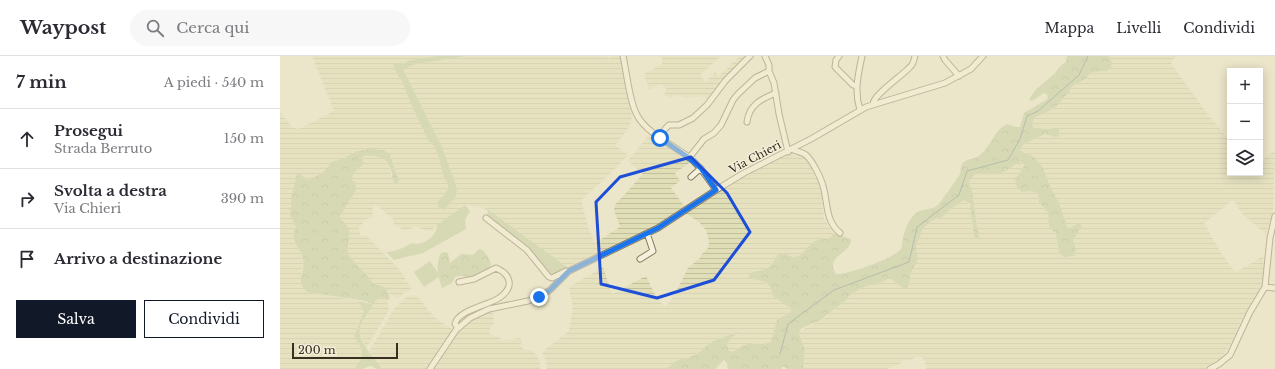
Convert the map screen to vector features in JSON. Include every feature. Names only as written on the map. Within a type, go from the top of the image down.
[{"type":"street","points":[[623,56],[636,115],[660,138],[701,168],[716,190]]},
{"type":"street","points":[[660,138],[669,125],[679,125],[684,123],[704,108],[726,80],[750,56]]},
{"type":"street","points":[[765,56],[774,83],[779,114],[790,150],[805,154],[816,171],[823,186],[830,220],[835,229],[840,233]]},
{"type":"street","points":[[839,56],[834,67],[853,85],[856,86]]},
{"type":"street","points":[[860,110],[856,86],[862,56]]},
{"type":"street","points":[[873,104],[874,98],[911,66],[915,56]]},
{"type":"street","points":[[943,56],[959,76]]},
{"type":"street","name":"Via Chieri","points":[[430,369],[458,328],[467,319],[500,306],[528,302],[539,297],[550,290],[569,271],[658,228],[748,171],[790,150],[860,110],[873,104],[923,91],[945,83],[971,69],[983,56]]},
{"type":"street","points":[[689,158],[704,139],[714,133],[721,125],[733,100],[738,94],[755,78],[769,71]]},
{"type":"street","points":[[747,122],[747,117],[752,106],[768,96],[776,94]]},
{"type":"street","points":[[691,177],[701,168]]},
{"type":"street","points":[[1210,369],[1230,355],[1250,312],[1265,287],[1270,238],[1275,216]]},
{"type":"street","points":[[486,218],[526,250],[549,277],[552,278],[569,271]]},
{"type":"street","points":[[640,259],[653,251],[648,233]]},
{"type":"street","points":[[458,328],[455,324],[457,320],[475,307],[498,300],[510,284],[509,279],[505,274],[496,268],[474,279],[459,282]]},
{"type":"street","points":[[1265,287],[1275,288]]},
{"type":"highlighted area","points":[[691,157],[727,193],[750,232],[714,280],[657,298],[601,284],[596,202],[620,177]]},
{"type":"shaded area","points":[[312,56],[439,56],[413,60],[396,65],[394,64],[395,70],[403,84],[428,140],[435,148],[441,161],[444,178],[448,184],[448,188],[437,203],[438,207],[443,210],[455,198],[457,192],[456,185],[432,127],[403,69],[416,64],[466,56],[606,56],[609,59],[612,56],[621,56],[632,116],[629,127],[615,145],[628,155],[612,172],[581,200],[589,230],[595,243],[620,227],[614,210],[615,205],[643,174],[628,161],[649,135],[692,161],[675,173],[680,181],[671,188],[685,207],[645,232],[567,267],[482,207],[465,205],[430,231],[415,226],[414,228],[405,230],[394,226],[393,219],[375,204],[372,209],[373,217],[364,220],[362,225],[359,227],[359,232],[361,236],[367,236],[399,269],[411,288],[410,291],[405,292],[398,298],[388,293],[384,287],[374,284],[348,254],[349,231],[346,224],[341,220],[340,216],[352,180],[351,176],[355,170],[362,166],[363,156],[383,158],[390,166],[391,176],[398,184],[399,181],[392,157],[351,154],[343,159],[331,162],[328,168],[315,178],[308,180],[300,174],[290,215],[296,227],[293,241],[301,252],[304,262],[301,271],[301,282],[307,292],[358,301],[364,310],[355,332],[363,354],[354,369],[280,369],[280,114],[281,113],[293,128],[299,129],[334,111]]},
{"type":"shaded area","points":[[655,56],[721,56],[700,75],[705,82],[715,72],[719,76],[740,56],[748,56],[723,80],[708,99],[703,96],[686,98],[674,94],[671,98],[664,95],[667,89],[661,84],[649,89],[644,74],[662,64],[662,57]]},
{"type":"shaded area","points":[[1109,56],[1177,56],[1171,63],[1206,112],[1227,137],[1227,176],[1263,176],[1263,160],[1275,150],[1273,211],[1266,234],[1244,216],[1233,200],[1204,223],[1221,253],[1234,271],[1237,272],[1263,256],[1264,275],[1259,291],[1242,319],[1232,342],[1221,358],[1205,369],[927,369],[923,358],[919,356],[910,360],[903,360],[899,365],[886,369],[803,369],[805,350],[799,334],[800,331],[825,318],[851,294],[866,286],[877,284],[888,279],[891,279],[903,288],[909,285],[911,272],[918,260],[916,247],[923,228],[933,220],[942,217],[964,200],[971,208],[974,235],[978,227],[969,182],[976,174],[993,174],[1017,163],[1021,162],[1024,164],[1018,177],[1025,192],[1032,191],[1038,194],[1039,202],[1048,213],[1049,227],[1056,234],[1058,244],[1076,250],[1073,240],[1081,226],[1079,224],[1070,228],[1067,227],[1058,200],[1042,166],[1033,156],[1020,150],[1024,144],[1045,134],[1056,137],[1051,128],[1033,128],[1032,125],[1034,118],[1055,108],[1069,92],[1072,86],[1084,80],[1092,72],[1103,71],[1112,63]]},
{"type":"shaded area","points":[[792,153],[799,154],[806,158],[819,182],[822,195],[824,219],[833,233],[829,238],[816,240],[800,255],[793,257],[787,254],[773,260],[767,268],[754,271],[752,279],[762,281],[770,286],[773,296],[788,305],[791,311],[789,314],[777,320],[771,342],[744,345],[735,351],[729,351],[727,344],[730,337],[738,331],[711,342],[696,355],[676,361],[666,369],[547,369],[546,361],[542,352],[569,331],[573,307],[569,287],[603,267],[612,294],[646,276],[657,299],[665,307],[674,296],[688,268],[700,258],[708,248],[709,241],[706,230],[699,222],[685,213],[752,171]]},
{"type":"shaded area","points":[[412,295],[418,297],[438,320],[452,329],[453,332],[427,369],[382,369],[369,351],[393,310],[406,297]]},
{"type":"shaded area","points":[[380,297],[387,300],[389,310],[366,348],[359,332],[360,325],[372,304]]},
{"type":"shaded area","points":[[489,311],[493,312],[494,322],[489,331],[490,334],[500,338],[502,341],[519,338],[522,340],[521,347],[523,349],[533,351],[540,362],[540,369],[431,369],[461,327],[471,319]]},
{"type":"green space","points":[[439,56],[466,56],[416,64],[403,69],[442,147],[456,185],[457,192],[455,198],[444,210],[439,208],[437,202],[444,195],[448,188],[448,184],[444,178],[439,158],[435,148],[428,140],[393,63],[401,64],[415,59]]},
{"type":"green space","points":[[1067,56],[1109,56],[1112,63],[1111,67],[1106,71],[1092,72],[1084,80],[1072,86],[1069,92],[1055,108],[1034,118],[1032,124],[1034,128],[1059,129],[1059,136],[1056,137],[1045,134],[1024,144],[1020,150],[1033,156],[1042,166],[1058,200],[1067,227],[1070,228],[1079,223],[1082,226],[1073,240],[1076,250],[1074,256],[1064,257],[1059,252],[1056,234],[1049,227],[1048,213],[1039,202],[1038,194],[1032,191],[1022,192],[1017,187],[1015,180],[1024,164],[1021,162],[999,174],[976,174],[969,182],[972,191],[979,238],[975,238],[974,235],[970,204],[964,200],[942,217],[933,220],[923,228],[916,247],[918,260],[911,272],[909,285],[907,288],[903,288],[891,279],[866,286],[851,294],[844,302],[821,320],[800,330],[799,334],[805,350],[803,369],[787,369],[783,366],[781,369],[728,369],[727,363],[724,360],[715,369],[666,369],[676,361],[696,355],[711,342],[739,331],[727,344],[729,351],[737,350],[747,344],[771,342],[777,320],[789,314],[791,311],[790,308],[773,296],[770,286],[765,282],[748,278],[753,272],[769,267],[780,253],[793,257],[798,256],[812,243],[817,240],[828,238],[832,236],[833,233],[851,239],[847,248],[833,263],[833,268],[836,274],[842,274],[881,261],[897,253],[901,249],[903,236],[912,217],[918,211],[934,208],[939,204],[960,174],[962,164],[966,160],[980,155],[1003,126],[1007,124],[1020,127],[1024,113],[1048,98],[1047,94],[1044,93],[1032,101],[1029,100],[1036,89],[1066,62]]},
{"type":"green space","points":[[370,149],[384,150],[390,154],[399,181],[397,184],[394,183],[390,167],[386,160],[375,156],[363,156],[362,160],[364,163],[354,172],[352,177],[352,180],[355,182],[356,190],[340,216],[349,230],[348,254],[374,284],[386,289],[390,299],[387,300],[380,297],[372,304],[365,301],[307,292],[301,284],[304,264],[302,255],[294,241],[293,237],[296,227],[290,215],[292,194],[297,174],[300,174],[308,180],[324,171],[331,162],[343,159],[357,151]]},
{"type":"green space","points":[[465,205],[470,211],[465,220],[466,229],[423,253],[394,260],[386,252],[391,252],[411,243],[420,244],[428,240],[432,237],[437,225]]},
{"type":"green space","points":[[487,209],[567,267],[556,274],[548,273],[527,248],[487,216]]},
{"type":"green space","points":[[481,249],[488,256],[491,265],[486,271],[475,277],[455,277],[452,283],[442,288],[438,275],[438,262],[441,253],[448,253],[450,263],[461,254],[473,255]]},
{"type":"green space","points":[[430,261],[440,276],[424,287],[414,272]]},
{"type":"green space","points":[[358,301],[372,304],[362,322],[360,336],[366,348],[382,369],[376,369],[369,366],[363,369],[354,369],[362,356],[361,349],[354,336],[364,311]]},
{"type":"waterway","points":[[780,354],[788,324],[834,290],[909,262],[917,227],[959,195],[967,171],[1008,160],[1020,139],[1027,116],[1038,111],[1079,75],[1088,56]]},
{"type":"route","points":[[539,297],[550,290],[569,271],[658,228],[716,190],[701,168],[660,138]]}]
